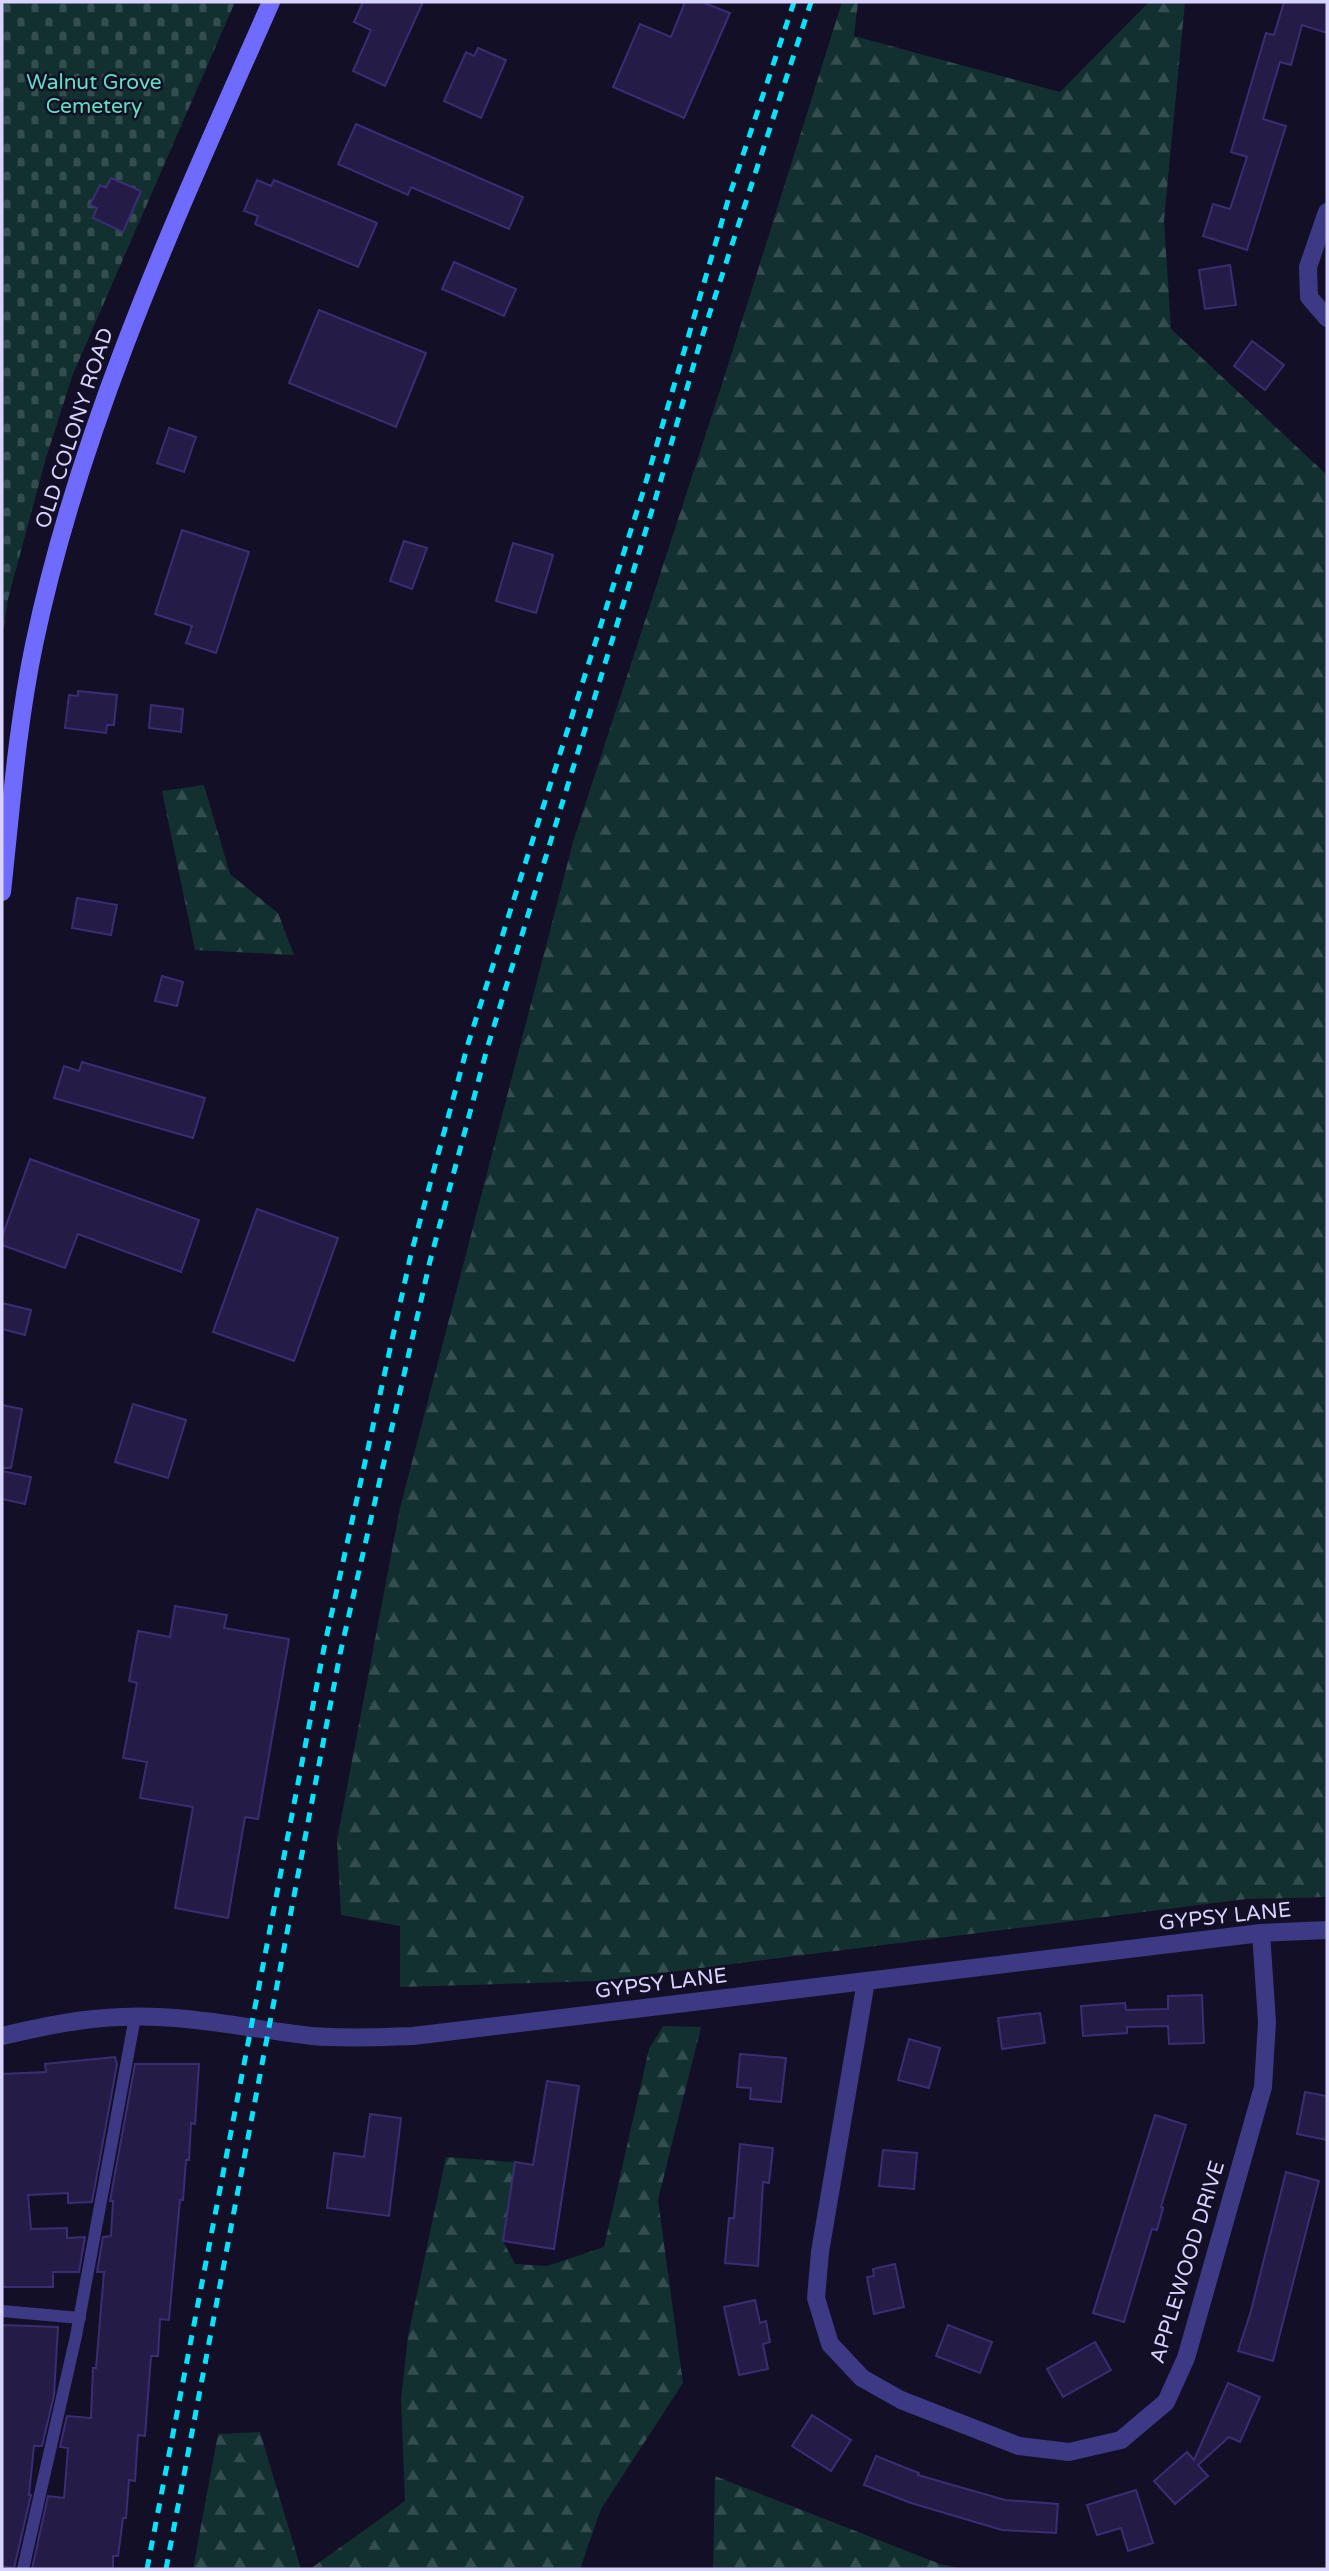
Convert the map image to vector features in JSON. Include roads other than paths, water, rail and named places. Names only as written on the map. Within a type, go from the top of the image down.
[{"type":"main road","name":"OLD COLONY ROAD","points":[[2,892],[19,728],[34,646],[56,556],[111,378],[142,297],[271,2]]},
{"type":"street","points":[[1327,212],[1308,267],[1308,297],[1327,318]]},
{"type":"street","name":"GYPSY LANE","points":[[2,2036],[64,2022],[135,2017],[226,2022],[313,2036],[413,2036],[1261,1933],[1327,1930]]},
{"type":"street","name":"APPLEWOOD DRIVE","points":[[866,1981],[820,2252],[816,2298],[830,2344],[862,2378],[901,2400],[1019,2446],[1069,2452],[1121,2440],[1166,2402],[1186,2358],[1263,2087],[1268,2022],[1261,1933]]},
{"type":"lane","points":[[23,2569],[80,2318],[135,2017]]},
{"type":"lane","points":[[2,2311],[80,2318]]},
{"type":"railway","points":[[147,2569],[324,1648],[411,1254],[468,1044],[643,492],[729,197],[794,2]]},
{"type":"railway","points":[[166,2569],[340,1654],[430,1261],[487,1049],[656,497],[699,346],[811,2]]},
{"type":"park label","name":"Walnut Grove Cemetery","points":[[94,94]]}]
